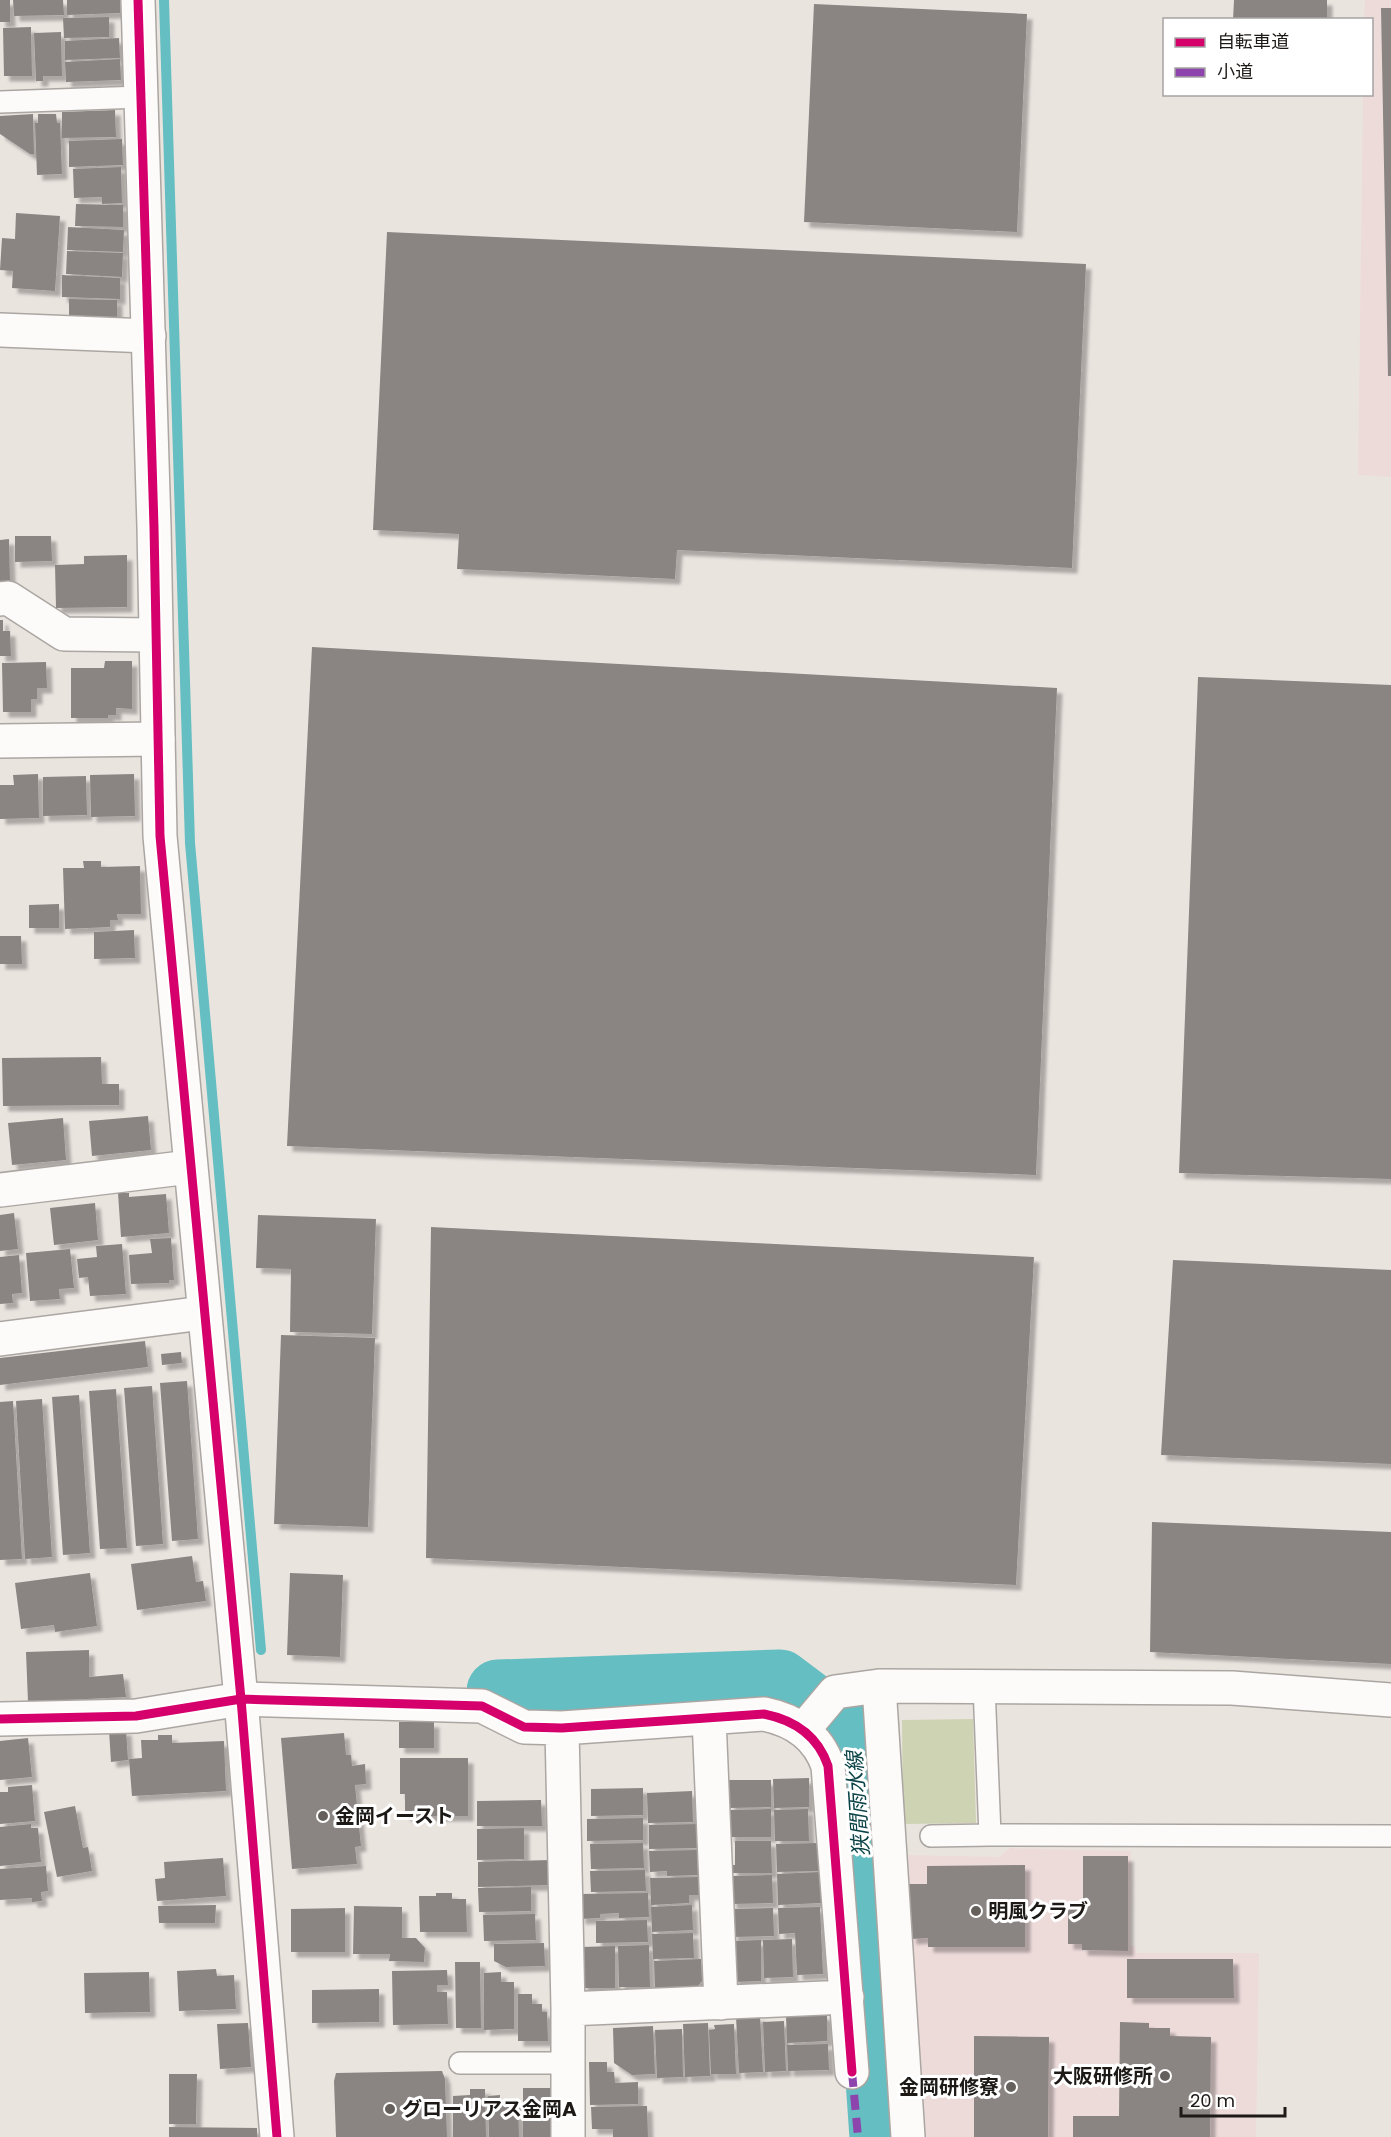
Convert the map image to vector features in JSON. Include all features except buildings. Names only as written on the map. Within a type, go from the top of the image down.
[{"type":"street","points":[[138,0],[160,836],[241,1699],[277,2137]]},
{"type":"street","points":[[0,330],[148,336]]},
{"type":"street","points":[[0,598],[8,598],[64,634],[155,635]]},
{"type":"street","points":[[0,741],[158,739]]},
{"type":"street","points":[[0,1190],[190,1167]]},
{"type":"street","points":[[0,1339],[203,1313]]},
{"type":"street","points":[[879,1686],[908,2137]]},
{"type":"street","points":[[803,1730],[835,1692],[879,1686],[1232,1688],[1391,1700]]},
{"type":"street","points":[[0,1719],[136,1716],[241,1699],[482,1706],[524,1727],[562,1728],[764,1714],[784,1718],[803,1730],[818,1745],[828,1766],[852,2072]]},
{"type":"street","points":[[709,1718],[721,2003]]},
{"type":"street","points":[[562,1728],[568,2009],[568,2137]]},
{"type":"street","points":[[568,2009],[847,1997]]},
{"type":"lane","points":[[0,102],[141,97]]},
{"type":"lane","points":[[984,1686],[990,1835]]},
{"type":"lane","points":[[931,1836],[1391,1836]]},
{"type":"lane","points":[[460,2063],[568,2062]]},
{"type":"shaded area","points":[[1365,0],[1391,0],[1391,477],[1358,475],[1363,96],[1373,96],[1373,18],[1364,18]]},
{"type":"shaded area","points":[[1010,1848],[1131,1851],[1130,1946],[1135,1946],[1136,1953],[1259,1953],[1256,2137],[925,2137],[904,1855],[999,1857]]},
{"type":"green space","points":[[973,1719],[976,1823],[903,1824],[902,1720]]},
{"type":"waterway","points":[[164,0],[190,843],[261,1650]]},
{"type":"waterway","name":"狭間雨水線","points":[[498,1691],[780,1681],[853,1736],[881,2137]]},
{"type":"marked path","points":[[852,2072],[858,2137]]},
{"type":"cycle path","points":[[138,0],[154,527],[160,836],[241,1699],[277,2137]]},
{"type":"cycle path","points":[[0,1719],[136,1716],[241,1699],[482,1706],[524,1727],[562,1728],[764,1714],[785,1720],[811,1738],[824,1755],[828,1766],[852,2072]]},
{"type":"place","name":"金岡イースト","points":[[323,1816]]},
{"type":"place","name":"明風クラブ","points":[[976,1911]]},
{"type":"place","name":"大阪研修所","points":[[1165,2076]]},
{"type":"place","name":"金岡研修寮","points":[[1011,2087]]},
{"type":"place","name":"グローリアス金岡A","points":[[390,2109]]}]
